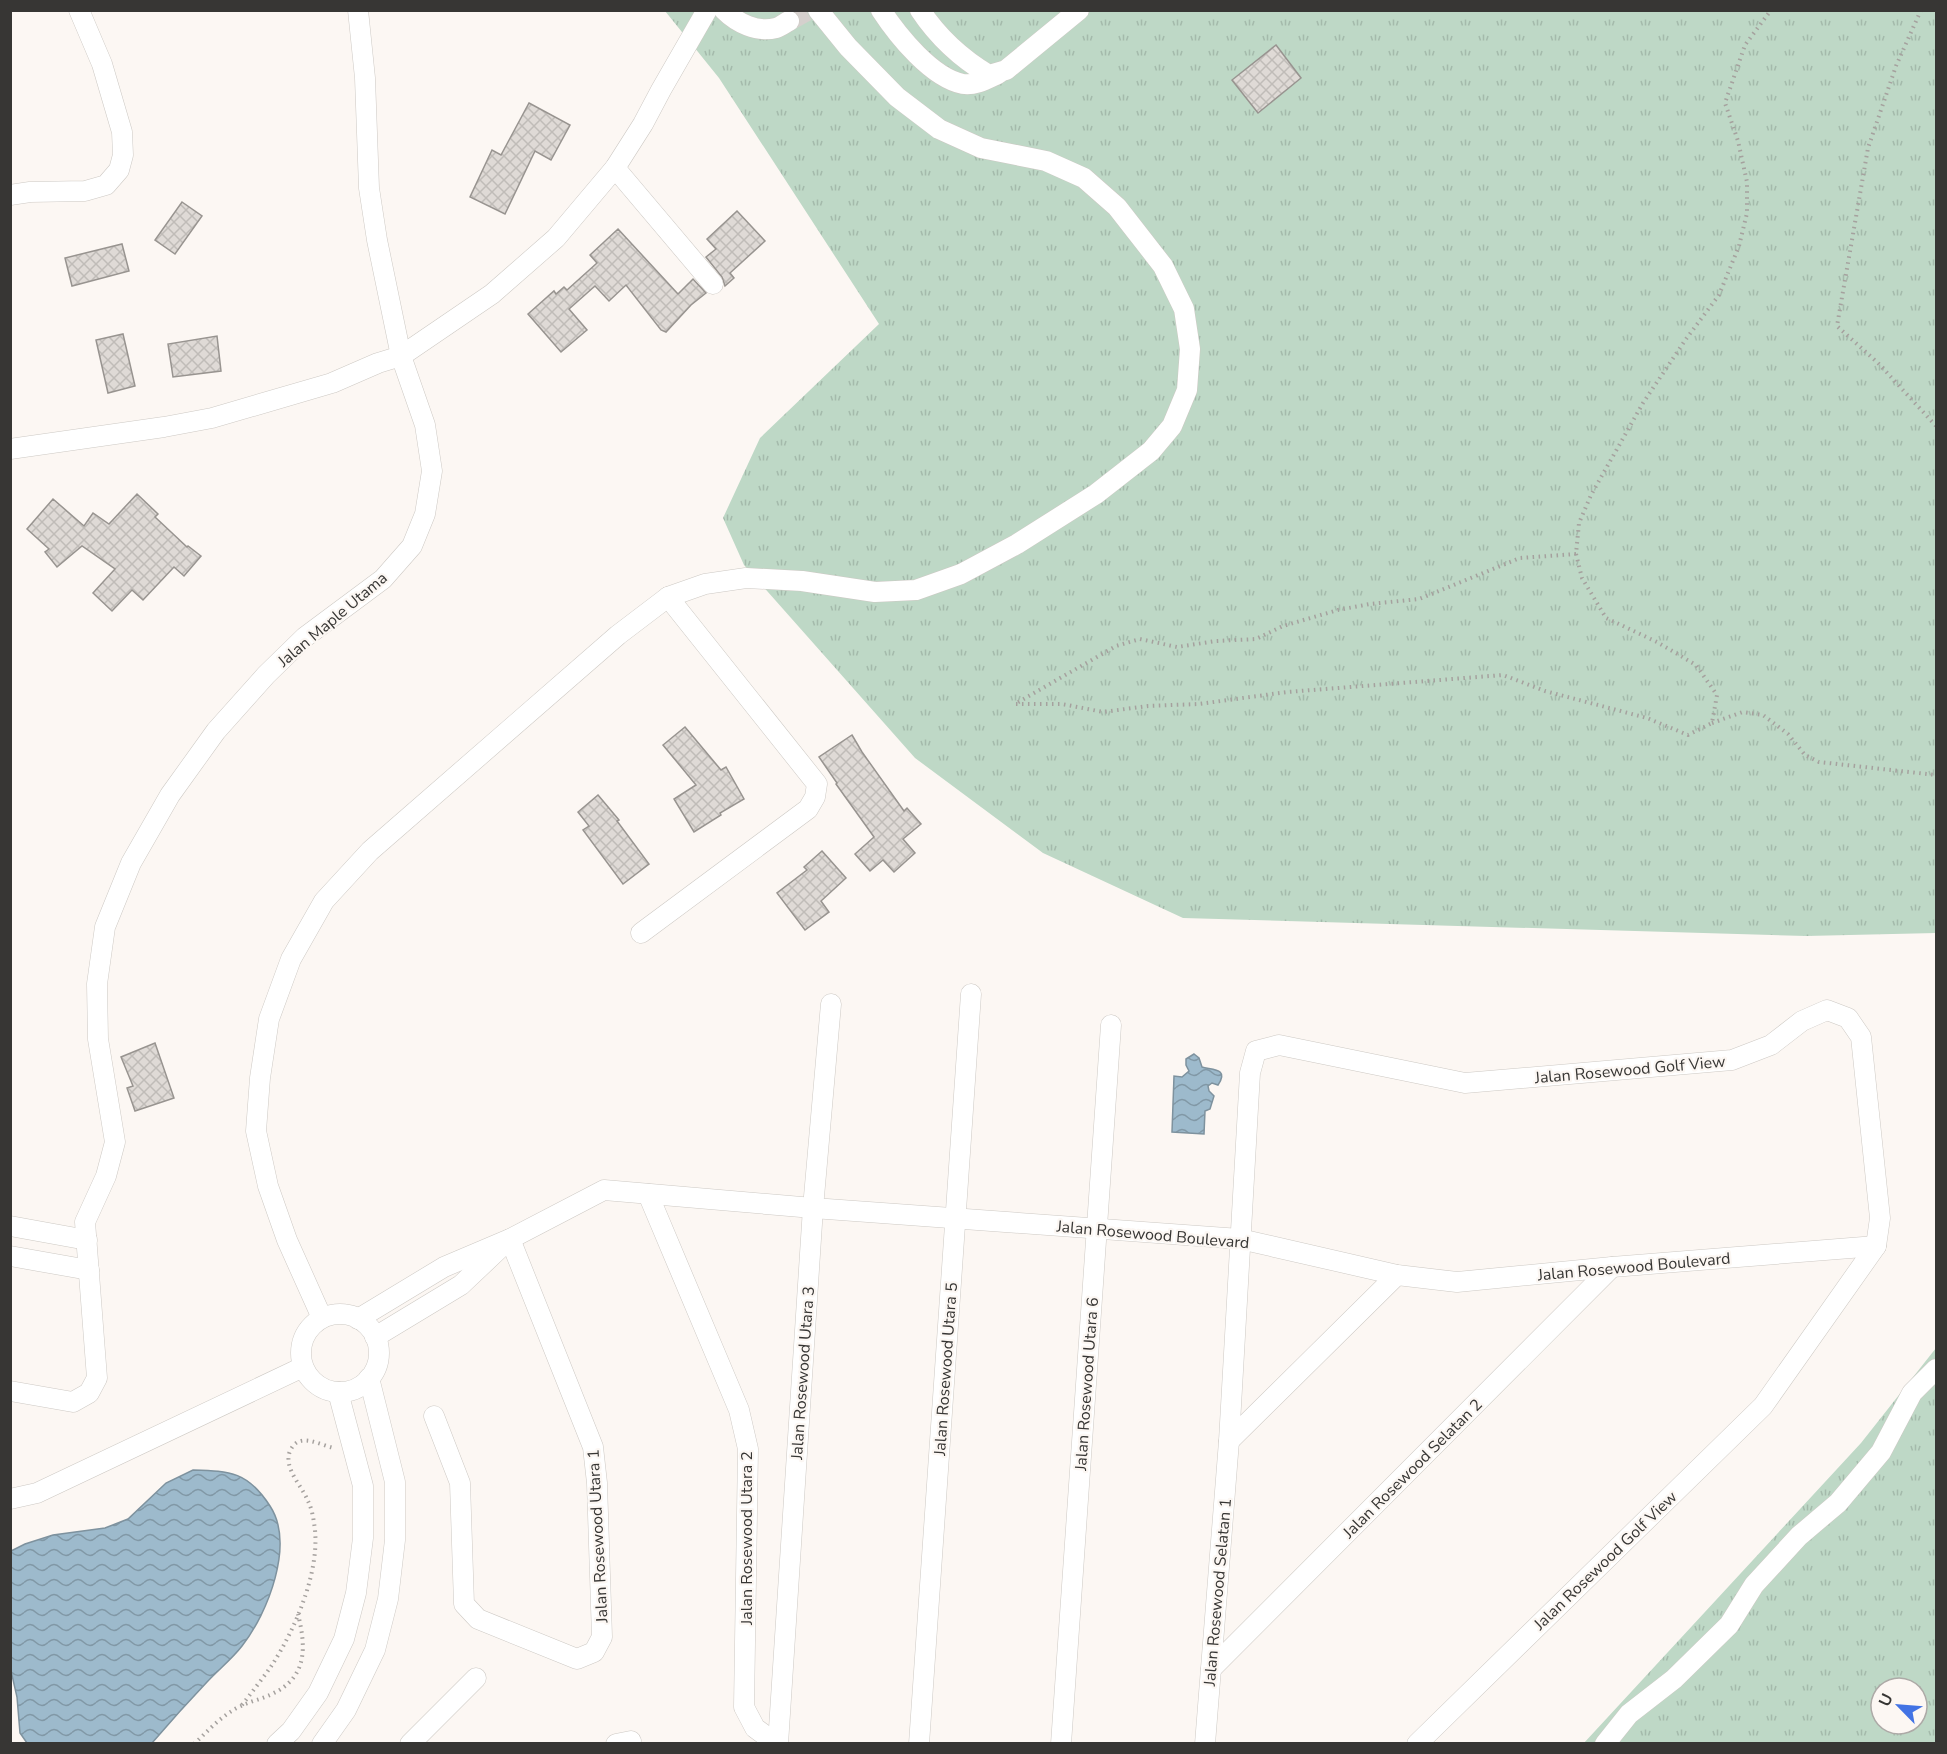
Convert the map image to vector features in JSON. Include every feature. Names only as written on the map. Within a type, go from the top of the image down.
[{"type":"street","points":[[10,195],[30,192],[86,191],[106,185],[119,170],[123,155],[122,132],[102,64],[79,10]]},
{"type":"street","name":"Jalan Maple Utama","points":[[10,1391],[74,1402],[89,1393],[97,1378],[85,1222],[106,1176],[115,1142],[98,1039],[97,984],[105,927],[131,863],[170,795],[216,731],[266,675],[305,638],[383,579],[412,546],[425,514],[432,471],[424,425],[401,356],[382,269],[369,188],[365,78],[358,10]]},
{"type":"street","points":[[10,448],[164,427],[212,418],[332,382],[401,356],[492,294],[556,238],[615,168],[643,124],[707,10]]},
{"type":"street","points":[[724,10],[750,27],[775,28],[789,21]]},
{"type":"street","points":[[322,1318],[287,1240],[268,1186],[256,1131],[260,1078],[269,1019],[291,959],[324,901],[370,851],[618,635],[668,597],[705,584],[746,578],[802,581],[875,592],[916,590],[961,574],[1017,544],[1096,494],[1151,451],[1172,426],[1187,390],[1190,349],[1184,309],[1163,266],[1117,207],[1084,178],[1046,161],[981,148],[939,129],[897,98],[848,47],[818,10]]},
{"type":"street","points":[[882,10],[891,24],[922,58],[942,76],[964,84],[981,82],[1006,70],[1079,10]]},
{"type":"street","points":[[920,10],[953,49],[973,66],[989,75],[1006,70]]},
{"type":"street","points":[[615,168],[713,284]]},
{"type":"street","points":[[641,933],[808,809],[815,797],[817,784],[668,597]]},
{"type":"street","name":"Jalan Rosewood Utara 5","points":[[919,1743],[971,994]]},
{"type":"street","name":"Jalan Rosewood Utara 3","points":[[778,1743],[813,1208],[831,1004]]},
{"type":"street","name":"Jalan Rosewood Golf View","points":[[1240,1239],[1250,1072],[1256,1051],[1279,1045],[1465,1083],[1732,1060],[1771,1044],[1802,1021],[1827,1010],[1848,1018],[1861,1038],[1880,1218],[1876,1246],[1763,1406],[1417,1743]]},
{"type":"street","name":"Jalan Rosewood Utara 6","points":[[1061,1743],[1111,1025]]},
{"type":"street","name":"Jalan Rosewood Boulevard","points":[[358,1319],[444,1267],[510,1239],[604,1190],[955,1219],[1240,1239],[1398,1275],[1457,1282],[1876,1246]]},
{"type":"street","name":"Jalan Rosewood Utara 2","points":[[648,1194],[739,1410],[748,1449],[744,1707],[754,1728],[778,1743]]},
{"type":"street","points":[[10,1226],[87,1240]]},
{"type":"street","name":"Jalan Rosewood Boulevard","points":[[375,1337],[461,1285],[510,1239]]},
{"type":"street","name":"Jalan Rosewood Utara 1","points":[[434,1416],[460,1483],[464,1604],[478,1619],[577,1659],[594,1652],[602,1637],[597,1483],[593,1448],[510,1239]]},
{"type":"street","name":"Jalan Rosewood Selatan 1","points":[[1205,1743],[1229,1441],[1240,1239]]},
{"type":"street","points":[[10,1256],[89,1270]]},
{"type":"street","name":"Jalan Rosewood Selatan 2","points":[[1211,1669],[1612,1267]]},
{"type":"street","points":[[1229,1441],[1398,1275]]},
{"type":"street","points":[[334,1314],[358,1319],[375,1337],[378,1348],[375,1369],[360,1386],[350,1391],[338,1392],[317,1385],[303,1367],[301,1353],[303,1339],[311,1327],[322,1318],[334,1314]]},
{"type":"street","points":[[10,1499],[37,1493],[303,1367]]},
{"type":"street","points":[[1605,1743],[1629,1714],[1674,1679],[1729,1625],[1754,1585],[1799,1536],[1838,1503],[1881,1452],[1912,1393],[1936,1369]]},
{"type":"street","points":[[322,1743],[346,1710],[375,1650],[388,1599],[395,1540],[395,1482],[369,1378]]},
{"type":"street","points":[[278,1743],[291,1731],[318,1693],[345,1639],[356,1593],[363,1538],[363,1486],[338,1392]]},
{"type":"street","points":[[410,1743],[476,1678]]},
{"type":"path","points":[[1712,723],[1717,695],[1695,665],[1657,642],[1606,618],[1582,578],[1576,554],[1579,524],[1591,495],[1642,403],[1719,295],[1738,246],[1747,213],[1746,182],[1738,141],[1725,103],[1745,45],[1772,10]]},
{"type":"path","points":[[1921,10],[1896,66],[1868,148],[1838,326],[1879,364],[1936,426]]},
{"type":"path","points":[[1576,554],[1520,558],[1419,599],[1338,610],[1283,626],[1256,639],[1216,641],[1177,647],[1140,639],[1116,646],[1015,704],[1062,704],[1103,712],[1148,706],[1199,704],[1287,692],[1503,675],[1545,691],[1647,718],[1688,735],[1712,723],[1743,712],[1762,715],[1788,735],[1805,755],[1819,762],[1936,775]]},
{"type":"path","points":[[242,1705],[286,1642],[311,1577],[316,1548],[315,1523],[310,1504],[287,1461],[291,1450],[299,1442],[308,1439],[336,1448],[352,1445]]},
{"type":"path","points":[[194,1743],[226,1714],[284,1688],[293,1679],[302,1664],[304,1652],[298,1613]]},
{"type":"green space","points":[[665,11],[1936,11],[1936,933],[1806,936],[1183,918],[1043,853],[915,758],[744,565],[723,518],[760,438],[879,324],[719,78]]},
{"type":"green space","points":[[1936,1348],[1936,1743],[1583,1744],[1861,1443]]},
{"type":"water","points":[[1194,1054],[1199,1058],[1202,1067],[1221,1073],[1221,1079],[1218,1085],[1212,1083],[1208,1086],[1214,1096],[1210,1109],[1205,1111],[1204,1134],[1172,1132],[1174,1076],[1182,1077],[1189,1071],[1186,1059]]},
{"type":"water","points":[[193,1470],[218,1471],[246,1480],[262,1495],[277,1522],[280,1539],[275,1578],[261,1616],[252,1632],[238,1651],[152,1743],[27,1743],[20,1733],[17,1697],[11,1671],[11,1551],[53,1535],[105,1528],[128,1519],[166,1483]]},
{"type":"building","points":[[1276,45],[1301,78],[1258,113],[1232,80]]},
{"type":"building","points":[[529,103],[570,125],[551,160],[535,151],[505,214],[470,197],[492,150],[501,155]]},
{"type":"building","points":[[182,202],[202,216],[175,254],[155,240]]},
{"type":"building","points":[[737,211],[765,241],[730,273],[734,278],[725,286],[722,277],[706,257],[716,249],[707,239]]},
{"type":"building","points":[[618,229],[678,294],[693,279],[706,293],[691,305],[666,332],[661,330],[626,285],[609,301],[595,286],[569,309],[587,330],[561,352],[528,314],[554,291],[556,294],[564,287],[567,290],[597,263],[590,255]]},
{"type":"building","points":[[122,244],[129,271],[72,286],[65,258]]},
{"type":"building","points":[[123,334],[135,386],[108,393],[96,340]]},
{"type":"building","points":[[217,336],[221,371],[173,377],[168,344]]},
{"type":"building","points":[[137,494],[158,514],[155,517],[187,547],[201,556],[184,576],[174,567],[143,600],[132,590],[112,611],[93,593],[115,569],[82,546],[57,567],[45,552],[49,549],[27,529],[53,499],[84,526],[93,513],[109,524]]},
{"type":"building","points":[[685,727],[721,770],[726,767],[744,799],[694,832],[674,799],[696,785],[663,745]]},
{"type":"building","points":[[852,735],[904,811],[907,808],[921,824],[903,839],[915,853],[894,872],[883,860],[870,871],[855,854],[874,837],[819,757]]},
{"type":"building","points":[[598,795],[619,820],[617,821],[649,864],[623,884],[583,830],[589,826],[578,812]]},
{"type":"building","points":[[822,851],[846,878],[821,901],[829,912],[805,930],[777,893],[807,870],[804,867]]},
{"type":"building","points":[[155,1043],[174,1098],[135,1111],[127,1088],[133,1086],[121,1057]]},
{"type":"tunnel","points":[[789,21],[809,10]]}]
